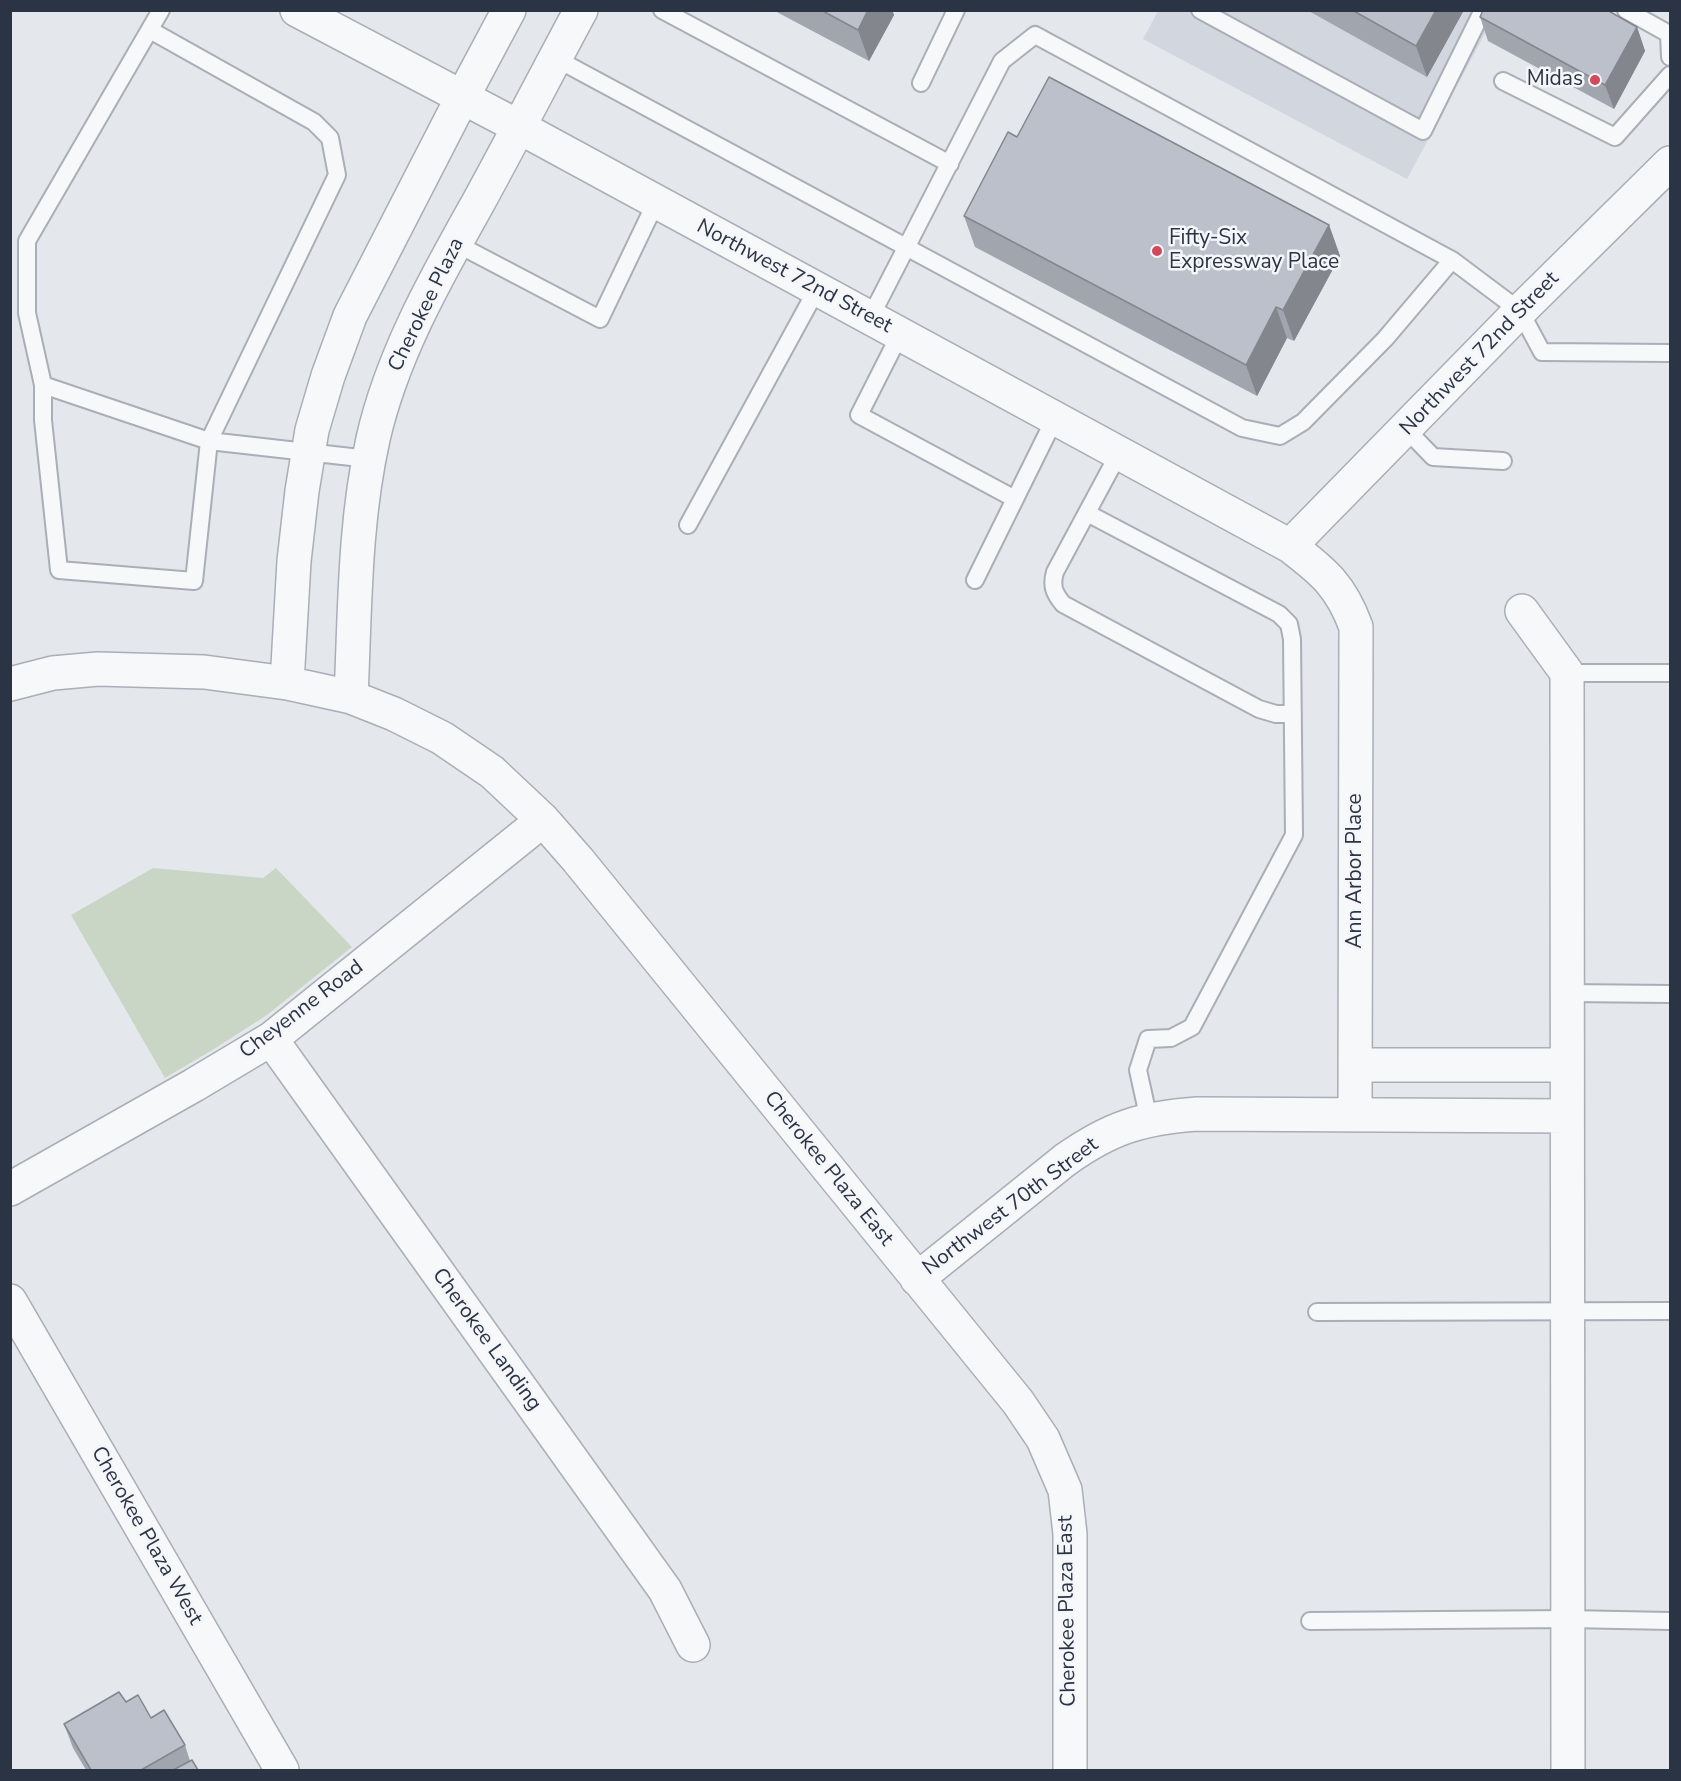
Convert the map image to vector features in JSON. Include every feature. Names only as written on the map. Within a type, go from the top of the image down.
[{"type":"street","name":"Northwest 72nd Street","points":[[297,10],[1290,546],[1324,572],[1342,596],[1356,627]]},
{"type":"street","points":[[287,683],[294,561],[308,451],[328,376],[350,316],[509,10]]},
{"type":"street","name":"Cherokee Plaza","points":[[351,697],[357,547],[361,507],[373,438],[398,358],[456,243],[581,10]]},
{"type":"street","name":"Northwest 72nd Street","points":[[1290,546],[1520,311],[1669,168]]},
{"type":"street","points":[[1522,611],[1567,673],[1569,1770]]},
{"type":"street","name":"Ann Arbor Place","points":[[1355,1114],[1356,627]]},
{"type":"street","points":[[10,684],[53,673],[98,669],[204,672],[287,683],[351,697]]},
{"type":"street","name":"Cherokee Plaza East","points":[[351,697],[442,738],[492,772],[543,820],[579,861],[1018,1402],[1043,1439],[1065,1490],[1070,1534],[1070,1770]]},
{"type":"street","name":"Cheyenne Road","points":[[10,1190],[271,1039],[543,820]]},
{"type":"street","name":"Cherokee Landing","points":[[271,1039],[665,1590],[693,1645]]},
{"type":"street","points":[[1356,1065],[1567,1065]]},
{"type":"street","points":[[1473,1066],[1473,1116]]},
{"type":"street","name":"Northwest 70th Street","points":[[916,1279],[1089,1143],[1116,1130],[1149,1120],[1197,1114],[1567,1116]]},
{"type":"street","name":"Cherokee Plaza West","points":[[10,1301],[282,1770]]},
{"type":"lane","points":[[150,30],[314,122],[330,138],[337,175],[208,441],[194,581],[59,570],[43,420],[43,385],[27,313],[27,241],[161,10]]},
{"type":"lane","points":[[662,10],[950,164]]},
{"type":"lane","points":[[921,83],[956,10]]},
{"type":"lane","points":[[1200,10],[1423,131],[1483,10]]},
{"type":"lane","points":[[1626,10],[1644,15],[1669,34],[1671,57]]},
{"type":"lane","points":[[870,318],[1002,61],[1035,36],[1452,260],[1520,311],[1542,352],[1671,353]]},
{"type":"lane","points":[[555,58],[1242,428],[1280,436],[1303,422],[1385,339],[1452,260]]},
{"type":"lane","points":[[1503,81],[1615,137],[1671,75]]},
{"type":"lane","points":[[456,243],[600,319],[656,202]]},
{"type":"lane","points":[[688,525],[817,289]]},
{"type":"lane","points":[[900,334],[859,415],[1015,499]]},
{"type":"lane","points":[[43,385],[208,441],[369,459]]},
{"type":"lane","points":[[975,580],[1056,418]]},
{"type":"lane","points":[[1406,429],[1433,458],[1503,461]]},
{"type":"lane","points":[[1119,453],[1056,572],[1052,583],[1055,595],[1063,603],[1259,709],[1276,714],[1293,714]]},
{"type":"lane","points":[[1087,513],[1279,614],[1289,624],[1292,639],[1294,835],[1192,1027],[1171,1038],[1148,1039],[1138,1070],[1149,1120]]},
{"type":"lane","points":[[1567,673],[1671,673]]},
{"type":"lane","points":[[1567,993],[1671,994]]},
{"type":"lane","points":[[1317,1312],[1671,1311]]},
{"type":"lane","points":[[1310,1621],[1568,1619],[1671,1621]]},
{"type":"shaded area","points":[[1158,11],[1497,11],[1407,179],[1143,39]]},
{"type":"green space","points":[[153,868],[263,878],[276,868],[352,947],[267,1015],[165,1078],[71,915]]},
{"type":"building","points":[[821,10],[868,10],[858,30]]},
{"type":"building","points":[[1352,10],[1436,10],[1416,46]]},
{"type":"building","name":"Midas","points":[[1483,10],[1607,10],[1637,27],[1605,85],[1480,17]]},
{"type":"building","name":"Fifty-Six Expressway Place","points":[[1049,77],[1329,225],[1283,310],[1276,307],[1246,365],[964,216],[1008,132],[1017,137]]},
{"type":"building","points":[[119,1692],[126,1702],[138,1695],[151,1718],[164,1710],[185,1745],[141,1770],[91,1770],[64,1724]]},
{"type":"building","points":[[192,1760],[198,1770],[173,1770]]},
{"type":"place","name":"Midas","points":[[1595,80]]},
{"type":"place","name":"Fifty-Six Expressway Place","points":[[1157,251]]}]
